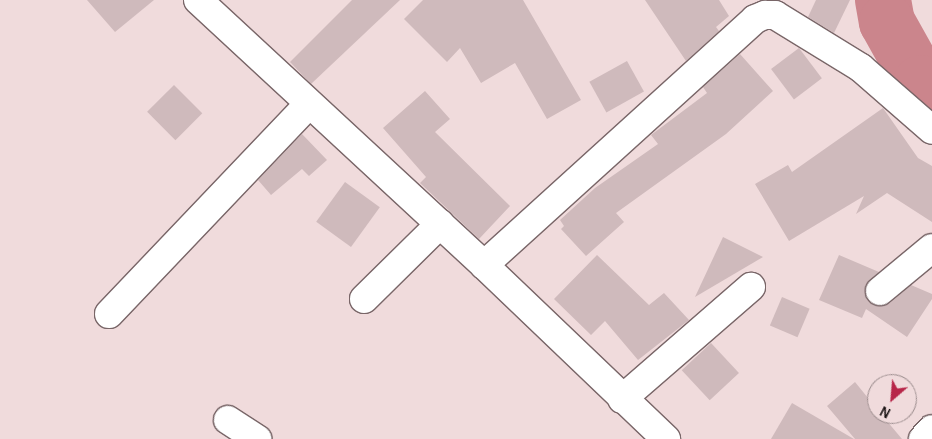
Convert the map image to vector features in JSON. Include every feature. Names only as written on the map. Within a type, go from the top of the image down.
[{"type":"street","points":[[198,0],[484,265],[666,439]]},
{"type":"street","points":[[484,265],[748,10],[775,15],[861,68],[932,130]]},
{"type":"street","points":[[109,314],[309,104]]},
{"type":"street","points":[[364,299],[440,224]]},
{"type":"street","points":[[880,291],[932,248]]},
{"type":"street","points":[[622,399],[751,287]]},
{"type":"street","points":[[228,420],[257,439]]},
{"type":"street","points":[[923,439],[932,430]]},
{"type":"building","points":[[87,0],[154,0],[115,32]]},
{"type":"building","points":[[352,0],[400,0],[311,84],[290,62]]},
{"type":"building","points":[[423,0],[523,0],[581,100],[547,119],[515,63],[481,83],[460,48],[447,62],[404,19]]},
{"type":"building","points":[[645,0],[719,0],[729,16],[716,27],[719,31],[686,61]]},
{"type":"building","points":[[816,0],[850,0],[834,33],[808,17]]},
{"type":"building","points":[[799,48],[822,78],[794,99],[771,69]]},
{"type":"building","points":[[740,54],[773,91],[726,134],[616,213],[624,222],[586,256],[561,229],[564,226],[560,220],[595,188],[658,144],[651,135],[707,93],[703,87]]},
{"type":"building","points":[[627,61],[644,92],[606,112],[589,82]]},
{"type":"building","points":[[174,85],[202,113],[175,140],[147,112]]},
{"type":"building","points":[[425,91],[450,119],[435,132],[510,206],[479,239],[420,183],[426,177],[383,128]]},
{"type":"building","points":[[883,108],[918,158],[932,166],[932,222],[887,193],[856,214],[864,196],[789,241],[755,184],[788,165],[792,172]]},
{"type":"building","points":[[302,134],[327,160],[309,176],[302,169],[271,195],[258,180]]},
{"type":"building","points":[[345,182],[380,207],[351,247],[316,222]]},
{"type":"building","points":[[723,237],[763,257],[695,297]]},
{"type":"building","points":[[597,255],[649,305],[664,293],[689,320],[638,360],[605,321],[591,335],[554,299]]},
{"type":"building","points":[[839,255],[879,272],[865,286],[865,294],[874,305],[890,303],[911,285],[932,294],[932,299],[907,337],[866,309],[862,318],[819,300]]},
{"type":"building","points":[[782,297],[810,309],[798,337],[770,326]]},
{"type":"building","points":[[711,343],[739,373],[710,400],[682,370]]},
{"type":"building","points":[[855,382],[867,397],[867,424],[889,424],[902,439],[855,439],[827,406]]},
{"type":"building","points":[[792,403],[854,439],[771,439]]},
{"type":"waterway","points":[[883,0],[887,22],[921,83],[932,94]]}]
